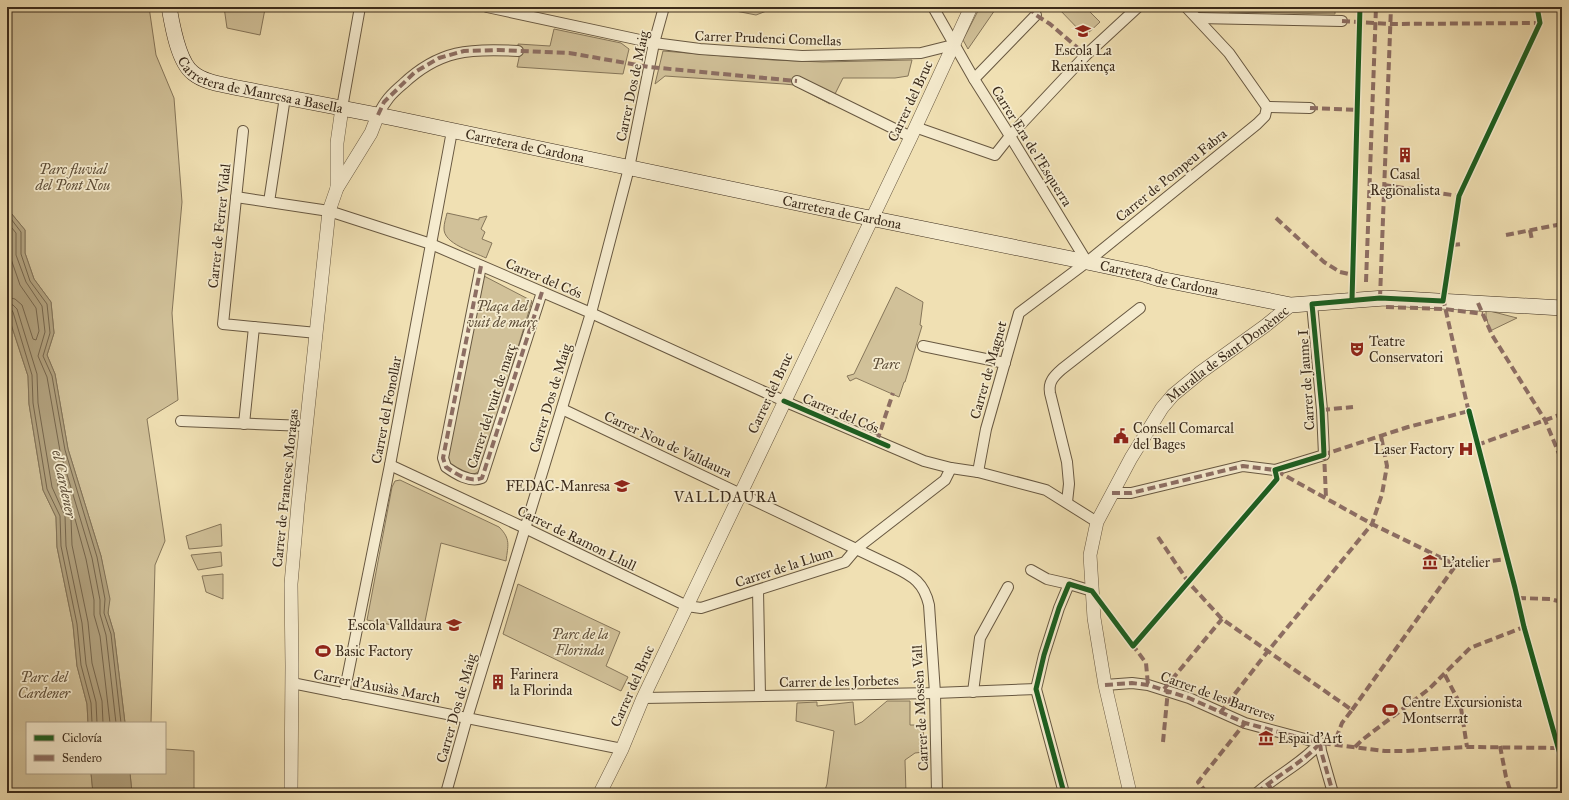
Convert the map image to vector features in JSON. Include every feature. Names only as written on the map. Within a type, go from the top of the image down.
[{"type":"main road","name":"Carretera de Manresa a Basella","points":[[169,7],[175,37],[182,56],[192,72],[210,81],[266,94],[393,118]]},
{"type":"main road","name":"Carretera de Cardona","points":[[393,118],[1087,262],[1144,274],[1160,279],[1291,305]]},
{"type":"main road","name":"Muralla de Sant Domènec","points":[[1291,305],[1380,298],[1562,308]]},
{"type":"street","points":[[342,108],[360,7]]},
{"type":"street","name":"Carrer Prudenci Comellas","points":[[487,7],[654,43],[700,49],[802,56],[921,53],[953,45]]},
{"type":"street","name":"Carrer Dos de Maig","points":[[446,793],[467,718],[591,313],[629,168],[654,43],[664,7]]},
{"type":"street","name":"Carrer Era de l'Esquerra","points":[[933,7],[953,45],[1087,262]]},
{"type":"street","name":"Carrer del Bruc","points":[[600,793],[622,749],[643,698],[913,132],[971,7]]},
{"type":"street","points":[[797,81],[913,132],[995,155],[1010,136],[1086,55],[1138,7]]},
{"type":"street","points":[[1186,7],[1198,18],[1229,53],[1266,107],[1310,108]]},
{"type":"street","points":[[974,79],[1036,15]]},
{"type":"street","points":[[1198,18],[1342,20]]},
{"type":"street","points":[[378,115],[384,102],[415,72],[439,58],[464,51],[518,51]]},
{"type":"street","points":[[269,202],[285,97]]},
{"type":"street","name":"Carrer de Pompeu Fabra","points":[[1087,262],[1257,124],[1265,116],[1266,107]]},
{"type":"street","name":"Carrer de Francesc Moragas","points":[[291,793],[291,584],[329,212],[336,188],[337,143],[342,108]]},
{"type":"street","name":"Carrer de Francesc Moragas","points":[[336,188],[371,133],[378,115]]},
{"type":"street","name":"Carrer de Ferrer Vidal","points":[[243,131],[223,324],[254,327]]},
{"type":"street","name":"Carrer del Fonollar","points":[[344,694],[390,465],[452,131]]},
{"type":"street","name":"Carrer del Cós","points":[[236,197],[329,212],[431,244],[591,313],[784,401],[924,461],[952,468],[978,472],[1046,490],[1097,522]]},
{"type":"street","name":"Carrer de Magnet","points":[[978,472],[986,428],[1019,313],[1087,262]]},
{"type":"street","name":"Carrer del vuit de març","points":[[481,266],[443,458],[446,467],[455,473],[471,479],[477,480],[482,478],[542,292]]},
{"type":"street","name":"Carrer de Jaume I","points":[[1112,493],[1131,494],[1243,466],[1275,470],[1324,455],[1322,410],[1312,304]]},
{"type":"street","name":"Muralla de Sant Domènec","points":[[1130,793],[1105,685],[1094,618],[1090,555],[1097,522],[1147,432],[1162,408],[1173,395],[1201,372],[1265,326],[1291,305]]},
{"type":"street","points":[[1067,502],[1069,484],[1067,462],[1050,393],[1049,387],[1051,381],[1062,369],[1140,308]]},
{"type":"street","points":[[244,424],[254,327],[316,333]]},
{"type":"street","points":[[924,346],[1005,363]]},
{"type":"street","name":"Carrer Nou de Valldaura","points":[[562,409],[910,575],[919,582],[927,596],[929,622]]},
{"type":"street","points":[[180,421],[306,426]]},
{"type":"street","name":"Carrer de Ramon Llull","points":[[390,465],[687,606]]},
{"type":"street","name":"Carrer de la Llum","points":[[687,606],[701,608],[845,562],[856,549],[945,480],[952,468]]},
{"type":"street","points":[[1031,570],[1047,579],[1069,584],[1092,592]]},
{"type":"street","points":[[1064,793],[1036,689],[1046,648],[1059,608],[1069,584]]},
{"type":"street","points":[[973,692],[980,638],[1008,587]]},
{"type":"street","points":[[758,590],[760,696]]},
{"type":"street","name":"Carrer de Mossèn Vall","points":[[929,622],[935,693],[938,793]]},
{"type":"street","name":"Carrer d'Ausiàs March","points":[[292,683],[622,749]]},
{"type":"street","name":"Carrer de les Barreres","points":[[1105,685],[1132,683],[1148,685],[1189,698],[1245,724],[1320,743]]},
{"type":"street","name":"Carrer de les Jorbetes","points":[[643,698],[935,693],[1036,689]]},
{"type":"street","points":[[1257,793],[1268,783],[1314,750],[1320,743]]},
{"type":"street","points":[[1320,743],[1333,793]]},
{"type":"street","points":[[1268,783],[1273,793]]},
{"type":"green space","name":"Parc fluvial del Pont Nou","points":[[7,7],[149,7],[156,55],[174,98],[182,202],[172,313],[178,400],[147,419],[165,541],[155,565],[151,722],[125,722],[114,633],[108,613],[109,599],[101,556],[68,449],[55,374],[47,355],[54,333],[51,302],[34,279],[25,253],[25,230],[11,213],[9,193],[7,191],[7,127],[11,101],[7,78]]},
{"type":"green space","points":[[224,7],[258,7],[265,9],[260,35],[227,28]]},
{"type":"green space","points":[[715,7],[777,7],[756,15]]},
{"type":"green space","points":[[980,7],[997,7],[968,49],[963,40]]},
{"type":"green space","points":[[1057,7],[1085,7],[1100,22],[1085,36]]},
{"type":"green space","points":[[1229,7],[1335,7],[1335,14],[1229,12]]},
{"type":"green space","points":[[554,29],[621,43],[629,49],[623,74],[517,67],[519,58],[518,44],[550,46]]},
{"type":"green space","points":[[663,51],[773,60],[823,62],[912,60],[908,76],[895,78],[843,78],[830,104],[794,85],[665,76],[655,84]]},
{"type":"green space","points":[[447,213],[479,220],[479,218],[487,216],[481,229],[485,232],[482,239],[492,243],[486,258],[460,247],[448,239],[444,228]]},
{"type":"green space","name":"Plaça del vuit de març","points":[[484,276],[532,301],[482,466],[478,472],[472,475],[456,470],[452,467],[448,455]]},
{"type":"green space","name":"Parc","points":[[896,287],[923,302],[920,325],[922,326],[899,397],[856,378],[850,381],[847,376],[854,374]]},
{"type":"green space","name":"Parc del Cardener","points":[[7,302],[10,321],[28,376],[29,404],[43,490],[56,517],[57,547],[73,625],[77,666],[87,704],[88,722],[26,722],[26,774],[91,774],[93,793],[7,793]]},
{"type":"green space","points":[[1486,310],[1517,318],[1490,331]]},
{"type":"green space","points":[[400,480],[499,527],[503,531],[508,542],[506,561],[441,543],[423,631],[367,620],[392,487],[395,481]]},
{"type":"green space","points":[[221,524],[222,546],[189,549],[186,536]]},
{"type":"green space","points":[[221,552],[222,566],[198,570],[191,555]]},
{"type":"green space","points":[[223,574],[223,599],[206,592],[202,576]]},
{"type":"green space","name":"Parc de la Florinda","points":[[518,584],[620,632],[606,666],[628,677],[621,691],[503,634]]},
{"type":"green space","points":[[887,701],[910,701],[910,725],[923,725],[924,752],[915,753],[905,760],[906,793],[824,793],[827,784],[834,731],[796,721],[797,703],[817,702],[817,706],[853,702],[855,725],[862,722]]},
{"type":"green space","points":[[166,749],[194,751],[194,793],[132,793],[130,774],[166,774]]},
{"type":"water","name":"el Cardener","points":[[7,191],[9,193],[11,213],[25,230],[25,253],[34,279],[51,302],[54,333],[47,355],[55,374],[68,449],[101,556],[110,599],[108,613],[114,633],[125,722],[88,722],[87,704],[77,666],[73,625],[57,547],[56,517],[43,490],[29,404],[28,376],[10,321],[7,302]]},
{"type":"water","points":[[91,774],[130,774],[132,793],[93,793]]},
{"type":"marked path","points":[[1028,7],[1086,55]]},
{"type":"marked path","points":[[1366,282],[1376,7]]},
{"type":"marked path","points":[[1380,298],[1391,7]]},
{"type":"marked path","points":[[1342,21],[1390,24],[1540,23],[1539,25]]},
{"type":"marked path","points":[[378,115],[384,102],[415,72],[439,58],[464,51],[498,50],[569,53],[649,67],[797,81]]},
{"type":"marked path","points":[[1310,108],[1357,110]]},
{"type":"marked path","points":[[1384,185],[1459,196]]},
{"type":"marked path","points":[[1276,218],[1324,262],[1340,272],[1353,275]]},
{"type":"marked path","points":[[1506,235],[1562,224]]},
{"type":"marked path","points":[[1530,230],[1532,240]]},
{"type":"marked path","points":[[1452,245],[1463,244]]},
{"type":"marked path","points":[[481,266],[443,458],[446,467],[463,477],[468,479],[482,478],[542,292]]},
{"type":"marked path","points":[[1443,298],[1469,413]]},
{"type":"marked path","points":[[1478,303],[1492,335],[1545,420],[1562,461]]},
{"type":"marked path","points":[[1386,307],[1445,309],[1483,314]]},
{"type":"marked path","points":[[877,441],[893,393]]},
{"type":"marked path","points":[[1322,410],[1353,407]]},
{"type":"marked path","points":[[1322,455],[1408,427],[1469,411]]},
{"type":"marked path","points":[[1477,445],[1562,414]]},
{"type":"marked path","points":[[1220,713],[1268,651],[1372,524],[1382,494],[1387,466],[1381,436]]},
{"type":"marked path","points":[[1324,452],[1326,498]]},
{"type":"marked path","points":[[1112,493],[1131,493],[1243,466],[1275,470],[1372,524],[1456,565],[1507,559]]},
{"type":"marked path","points":[[1158,537],[1189,583],[1222,619],[1352,710],[1342,723],[1334,744]]},
{"type":"marked path","points":[[1352,710],[1456,565]]},
{"type":"marked path","points":[[1518,598],[1550,599],[1562,602]]},
{"type":"marked path","points":[[1164,689],[1222,619]]},
{"type":"marked path","points":[[1355,747],[1429,689],[1470,648],[1524,627]]},
{"type":"marked path","points":[[1132,644],[1146,663],[1148,685]]},
{"type":"marked path","points":[[1445,675],[1461,708],[1467,747]]},
{"type":"marked path","points":[[1105,685],[1132,683],[1148,685],[1189,698],[1245,723],[1320,743],[1385,751],[1467,747],[1558,748]]},
{"type":"marked path","points":[[1163,742],[1168,690]]},
{"type":"marked path","points":[[1207,793],[1198,782],[1245,723]]},
{"type":"marked path","points":[[1320,743],[1333,793]]},
{"type":"marked path","points":[[1257,793],[1306,757],[1320,743]]},
{"type":"marked path","points":[[1500,746],[1506,777],[1511,793]]},
{"type":"marked path","points":[[1268,783],[1273,793]]},
{"type":"cycle path","points":[[1352,300],[1360,7]]},
{"type":"cycle path","points":[[1064,793],[1036,689],[1044,655],[1059,608],[1069,584],[1092,591],[1133,646],[1277,479],[1275,470],[1324,455],[1322,410],[1312,304],[1380,298],[1443,301],[1459,196],[1540,23],[1537,7]]},
{"type":"cycle path","points":[[784,401],[888,446]]},
{"type":"cycle path","points":[[1469,411],[1524,627],[1562,761]]},
{"type":"place","name":"Escola La Renaixença","points":[[1083,31]]},
{"type":"place","name":"Casal Regionalista","points":[[1405,155]]},
{"type":"place","name":"Teatre Conservatori","points":[[1357,349]]},
{"type":"place","name":"Consell Comarcal del Bages","points":[[1121,436]]},
{"type":"place","name":"Laser Factory","points":[[1466,449]]},
{"type":"place","name":"FEDAC-Manresa","points":[[622,486]]},
{"type":"place","name":"L'atelier","points":[[1430,562]]},
{"type":"place","name":"Escola Valldaura","points":[[454,625]]},
{"type":"place","name":"Basic Factory","points":[[323,651]]},
{"type":"place","name":"Farinera la Florinda","points":[[498,682]]},
{"type":"place","name":"Centre Excursionista Montserrat","points":[[1390,710]]},
{"type":"place","name":"Espai d'Art","points":[[1266,738]]},
{"type":"district","name":"VALLDAURA","points":[[726,497]]}]
